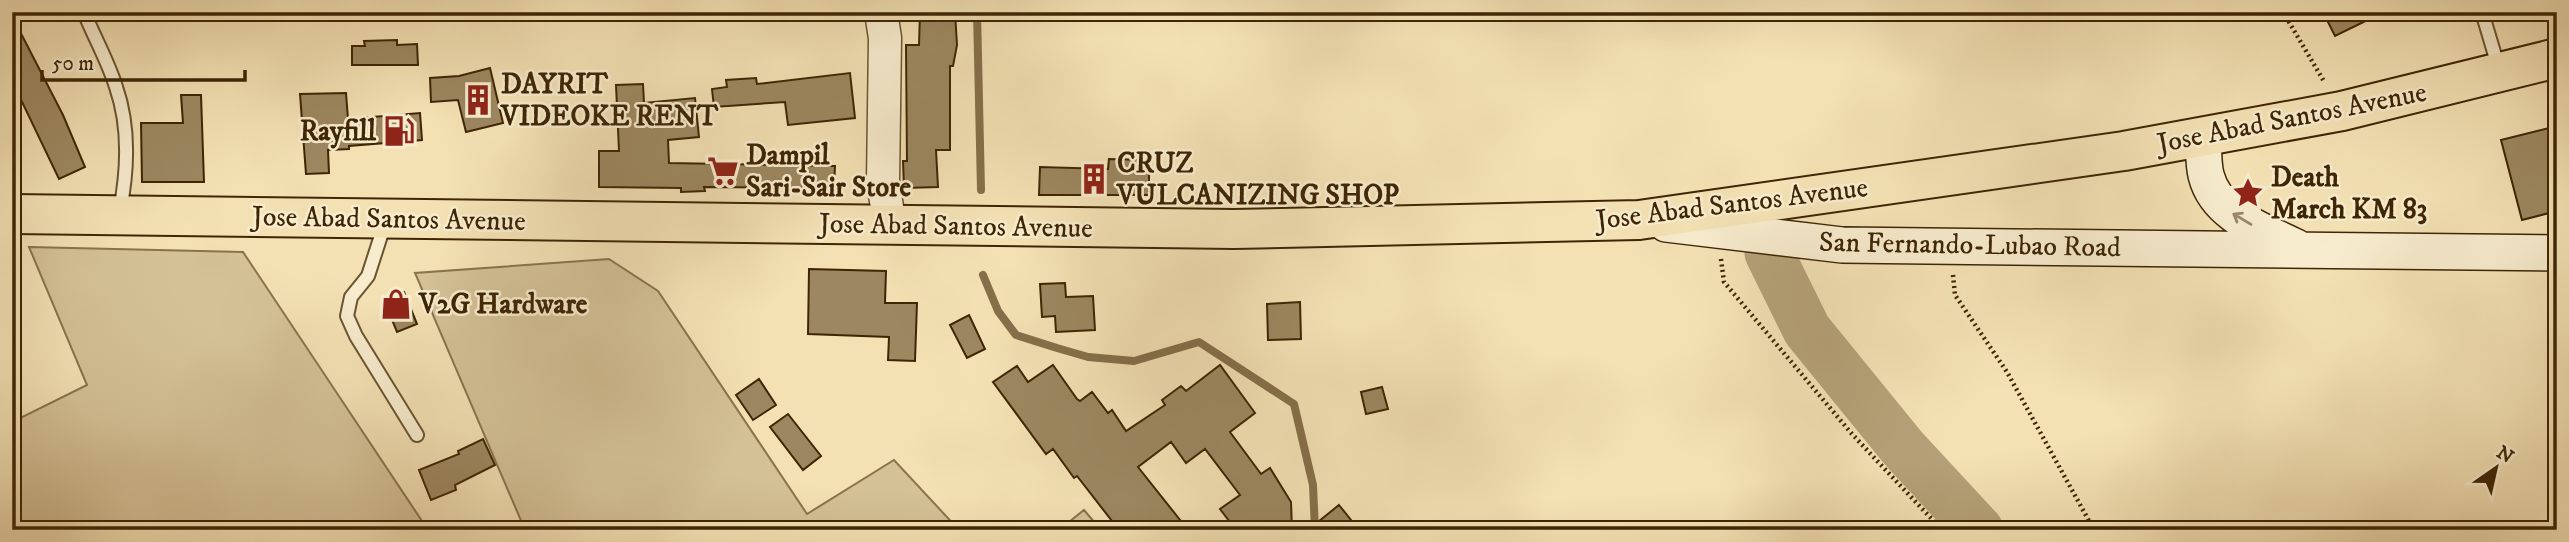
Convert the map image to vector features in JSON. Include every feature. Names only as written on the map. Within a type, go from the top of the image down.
[{"type":"highway","name":"Jose Abad Santos Avenue","points":[[18,210],[120,215],[1234,229],[1639,220],[2110,153],[2342,111],[2557,58]]},
{"type":"main road","name":"San Fernando-Lubao Road","points":[[2203,136],[2206,175],[2218,201],[2238,218],[2302,250]]},
{"type":"main road","name":"San Fernando-Lubao Road","points":[[1639,220],[1842,245],[2302,250],[2554,258]]},
{"type":"street","points":[[881,12],[885,38],[883,181],[890,226]]},
{"type":"lane","points":[[83,12],[117,87],[126,138],[127,171],[120,215]]},
{"type":"lane","points":[[2482,12],[2500,73]]},
{"type":"lane","points":[[387,219],[368,276],[351,297],[347,316],[356,336],[417,435]]},
{"type":"path","points":[[2283,12],[2342,111]]},
{"type":"path","points":[[1718,230],[1724,282],[1852,434],[1942,530]]},
{"type":"path","points":[[1950,247],[1955,295],[2007,372],[2094,530]]},
{"type":"shaded area","points":[[29,247],[243,252],[428,530],[12,530],[12,422],[87,385]]},
{"type":"shaded area","points":[[609,259],[658,291],[807,514],[894,460],[959,530],[525,530],[415,273]]},
{"type":"shaded area","points":[[1084,510],[1101,530],[1059,530]]},
{"type":"building","points":[[920,12],[955,12],[957,45],[953,66],[950,66],[950,150],[936,150],[938,187],[904,188],[903,161],[907,161],[906,45],[919,45]]},
{"type":"building","points":[[2323,12],[2384,12],[2335,36]]},
{"type":"building","points":[[12,16],[63,115],[85,167],[59,179],[12,81]]},
{"type":"building","points":[[397,40],[397,45],[417,44],[418,65],[352,65],[352,46],[365,46],[364,41]]},
{"type":"building","name":"DAYRIT VIDEOKE RENT","points":[[490,68],[503,123],[466,132],[458,100],[431,102],[430,78],[459,76]]},
{"type":"building","points":[[850,73],[855,118],[788,125],[785,102],[714,107],[712,89],[727,87],[726,80],[756,78],[757,84]]},
{"type":"building","points":[[643,84],[644,103],[695,98],[699,137],[668,140],[669,163],[835,166],[834,188],[704,187],[705,191],[681,192],[681,188],[599,187],[599,151],[619,151],[616,85]]},
{"type":"building","points":[[346,93],[348,119],[420,113],[422,140],[328,150],[329,173],[306,174],[300,94]]},
{"type":"building","points":[[181,95],[201,95],[204,182],[142,182],[141,123],[183,123]]},
{"type":"building","points":[[2557,126],[2557,211],[2522,220],[2501,140]]},
{"type":"building","name":"CRUZ VULCANIZING SHOP","points":[[1109,159],[1149,160],[1149,195],[1039,195],[1040,167],[1108,169]]},
{"type":"building","points":[[809,269],[886,271],[885,303],[917,303],[915,361],[888,360],[889,337],[808,334]]},
{"type":"building","points":[[1065,283],[1066,297],[1093,296],[1095,330],[1056,332],[1055,316],[1042,317],[1040,284]]},
{"type":"building","points":[[404,292],[417,324],[397,332],[384,300]]},
{"type":"building","points":[[1300,302],[1301,339],[1268,340],[1267,304]]},
{"type":"building","points":[[969,315],[985,349],[967,358],[950,325]]},
{"type":"building","points":[[1053,365],[1077,399],[1080,401],[1092,392],[1108,413],[1112,410],[1126,431],[1165,405],[1162,400],[1181,386],[1186,391],[1220,365],[1255,413],[1230,432],[1261,474],[1270,468],[1291,502],[1292,530],[1236,530],[1220,509],[1240,495],[1205,449],[1186,463],[1171,442],[1138,467],[1188,530],[1119,530],[1053,449],[1046,454],[993,382],[1017,366],[1028,382]]},
{"type":"building","points":[[759,379],[776,405],[753,420],[736,395]]},
{"type":"building","points":[[1382,387],[1388,409],[1366,414],[1361,392]]},
{"type":"building","points":[[788,414],[821,456],[803,470],[770,427]]},
{"type":"building","points":[[483,439],[495,465],[455,485],[456,490],[431,500],[419,470],[459,454],[458,451]]},
{"type":"building","points":[[1339,505],[1359,530],[1308,530]]},
{"type":"waterway","points":[[977,12],[981,190]]},
{"type":"waterway","points":[[1769,253],[1807,330],[1903,448],[1979,530]]},
{"type":"waterway","points":[[983,275],[998,311],[1016,335],[1088,357],[1134,361],[1199,342],[1294,404],[1313,485],[1315,530]]},
{"type":"place","name":"DAYRIT VIDEOKE RENT","points":[[478,100]]},
{"type":"place","name":"Rayfill","points":[[399,131]]},
{"type":"place","name":"Dampil Sari-Sair Store","points":[[723,171]]},
{"type":"place","name":"CRUZ VULCANIZING SHOP","points":[[1094,179]]},
{"type":"place","name":"Death March KM 83","points":[[2248,193]]},
{"type":"place","name":"V2G Hardware","points":[[396,304]]}]
